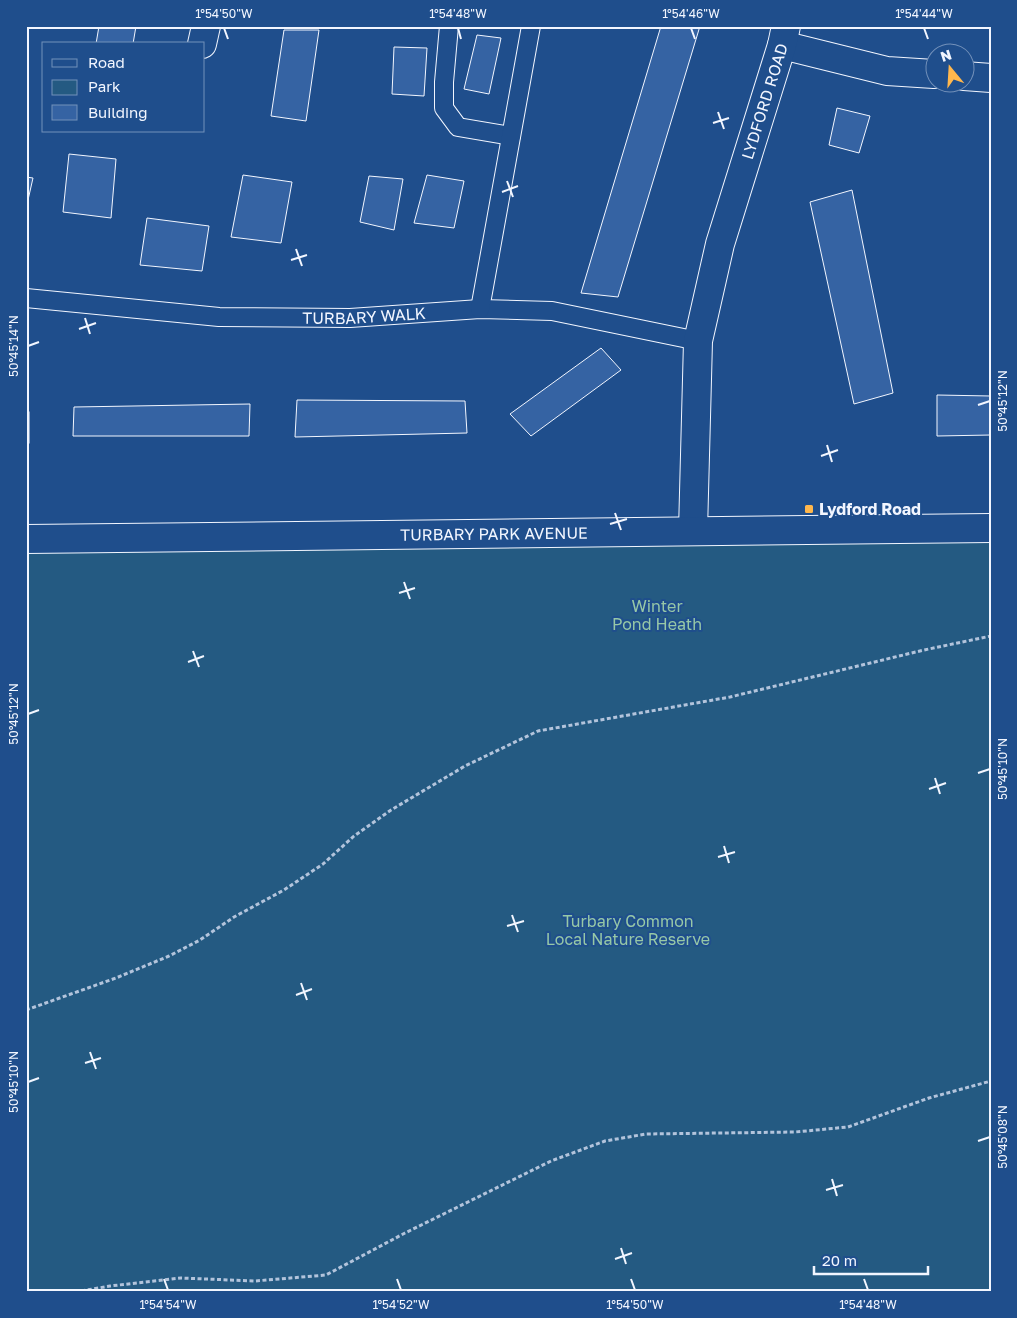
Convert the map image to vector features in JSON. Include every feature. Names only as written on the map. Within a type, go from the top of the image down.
[{"type":"street","points":[[202,42],[206,26]]},
{"type":"street","points":[[784,36],[887,71],[924,73]]},
{"type":"street","name":"LYDFORD ROAD","points":[[693,531],[698,341],[720,244],[784,36]]},
{"type":"street","points":[[974,77],[991,78]]},
{"type":"street","name":"TURBARY PARK AVENUE","points":[[26,539],[991,528]]},
{"type":"lane","points":[[449,26],[444,82],[444,108],[458,127],[511,136]]},
{"type":"lane","points":[[480,309],[531,26]]},
{"type":"lane","name":"TURBARY WALK","points":[[26,298],[220,317],[350,318],[480,309],[552,311],[698,341]]},
{"type":"path","points":[[26,1010],[116,978],[169,956],[200,940],[234,916],[284,890],[323,864],[354,836],[391,810],[465,766],[538,731],[730,697],[924,650],[991,636]]},
{"type":"path","points":[[75,1292],[181,1278],[255,1281],[326,1275],[405,1233],[551,1161],[605,1142],[646,1134],[795,1132],[848,1127],[929,1098],[991,1081]]},
{"type":"green space","name":"Turbary Common Local Nature Reserve","points":[[991,528],[991,1292],[26,1292],[26,539]]},
{"type":"building","points":[[99,26],[136,26],[133,42],[96,42]]},
{"type":"building","points":[[661,26],[700,26],[618,297],[581,293]]},
{"type":"building","points":[[284,30],[319,30],[306,121],[271,116]]},
{"type":"building","points":[[477,35],[501,38],[489,94],[464,89]]},
{"type":"building","points":[[394,47],[427,48],[424,96],[392,94]]},
{"type":"building","points":[[837,108],[870,116],[859,153],[829,145]]},
{"type":"building","points":[[69,154],[116,159],[111,218],[63,212]]},
{"type":"building","points":[[243,175],[292,182],[281,243],[231,237]]},
{"type":"building","points":[[427,175],[464,181],[454,228],[414,223]]},
{"type":"building","points":[[369,176],[403,179],[394,230],[360,222]]},
{"type":"building","points":[[26,177],[33,178],[28,200],[26,200]]},
{"type":"building","points":[[852,190],[893,393],[854,404],[810,202]]},
{"type":"building","points":[[147,218],[209,226],[202,271],[140,265]]},
{"type":"building","points":[[601,348],[621,370],[531,436],[510,414]]},
{"type":"building","points":[[937,395],[991,396],[991,435],[937,436]]},
{"type":"building","points":[[297,400],[465,401],[467,433],[295,437]]},
{"type":"building","points":[[250,404],[249,436],[73,436],[74,407]]},
{"type":"building","points":[[26,412],[29,412],[29,443],[26,443]]},
{"type":"place","name":"Lydford Road","points":[[809,509]]},
{"type":"park label","name":"Winter Pond Heath","points":[[657,615]]}]
